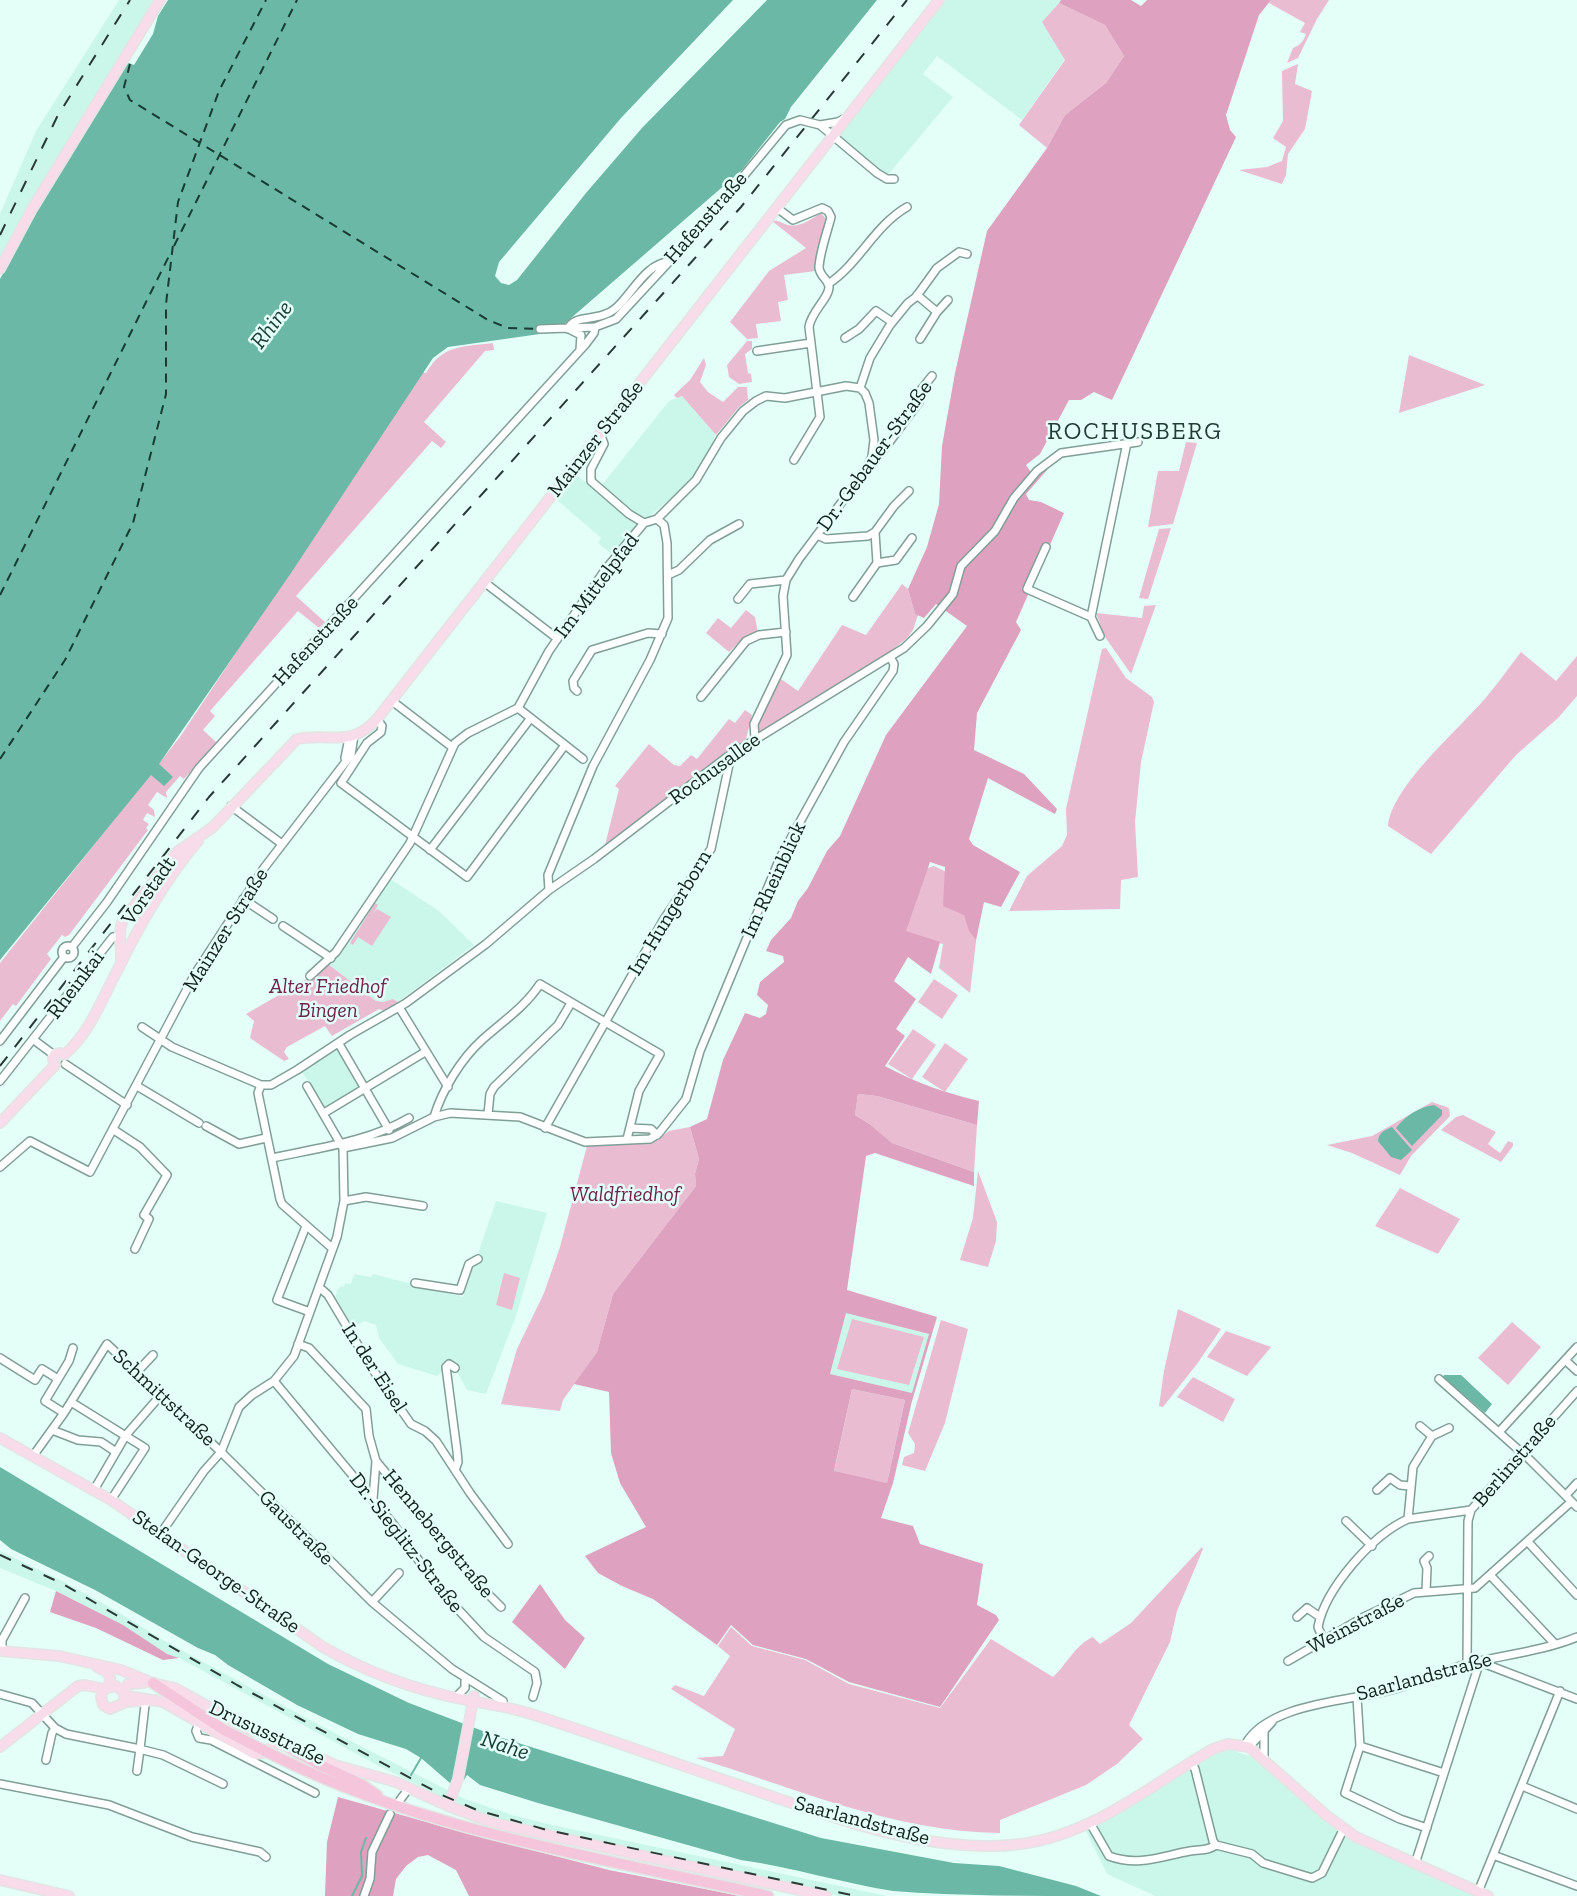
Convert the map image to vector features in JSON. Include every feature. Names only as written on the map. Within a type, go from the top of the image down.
[{"type":"highway","points":[[153,1683],[201,1719],[390,1809],[768,1896]]},
{"type":"highway","points":[[279,1742],[318,1765],[360,1784],[390,1809]]},
{"type":"main road","points":[[0,270],[32,209],[160,0]]},
{"type":"main road","name":"Mainzer Straße","points":[[352,737],[364,731],[377,719],[939,0]]},
{"type":"main road","name":"Vorstadt","points":[[121,963],[120,926],[123,920],[181,854],[212,827],[297,739],[352,737]]},
{"type":"main road","name":"Vorstadt","points":[[0,1124],[60,1060],[79,1044],[181,854]]},
{"type":"main road","points":[[121,936],[127,940],[137,936]]},
{"type":"main road","name":"Stefan-George-Straße","points":[[0,1438],[111,1500],[350,1663],[437,1693],[474,1698]]},
{"type":"main road","name":"Drususstraße","points":[[1,1651],[87,1661],[175,1688],[240,1725],[279,1742],[287,1742],[335,1765],[409,1787],[448,1806],[521,1830],[826,1896]]},
{"type":"main road","points":[[87,1661],[107,1672],[110,1678],[104,1691],[103,1704],[110,1709],[118,1707],[125,1688],[132,1682],[153,1683]]},
{"type":"main road","points":[[0,1746],[74,1688],[85,1685],[104,1691],[119,1688],[123,1698]]},
{"type":"main road","name":"Stefan-George-Straße","points":[[437,1693],[474,1698]]},
{"type":"main road","points":[[123,1698],[163,1702],[201,1719],[254,1754],[263,1753],[279,1742]]},
{"type":"main road","points":[[448,1806],[474,1698]]},
{"type":"main road","name":"Saarlandstraße","points":[[474,1698],[503,1701],[528,1713]]},
{"type":"main road","name":"Saarlandstraße","points":[[474,1698],[528,1713],[854,1823],[924,1839],[969,1844],[1018,1844],[1060,1836],[1090,1823],[1221,1746],[1247,1746]]},
{"type":"main road","points":[[1247,1746],[1264,1758],[1326,1815],[1356,1837],[1483,1894]]},
{"type":"main road","points":[[0,1880],[69,1896]]},
{"type":"street","name":"Hafenstraße","points":[[540,329],[595,327],[611,322],[621,315],[702,226],[786,125],[800,120],[820,125],[838,122],[848,116]]},
{"type":"street","points":[[820,125],[877,173],[887,179],[894,179]]},
{"type":"street","points":[[828,284],[839,276],[872,236],[896,213],[907,207]]},
{"type":"street","points":[[777,208],[793,220],[819,208],[828,211],[831,218],[820,271],[828,284],[828,290],[810,320],[820,417],[794,460]]},
{"type":"street","points":[[872,457],[874,440],[869,403],[860,388],[870,358],[892,322],[943,262],[960,251],[967,254]]},
{"type":"street","points":[[580,351],[581,335],[568,329],[575,319],[596,318],[609,313],[655,265],[669,262]]},
{"type":"street","points":[[917,295],[937,312]]},
{"type":"street","points":[[920,339],[948,300]]},
{"type":"street","points":[[845,338],[859,330],[876,311],[892,322]]},
{"type":"street","name":"Hafenstraße","points":[[0,1041],[64,957],[61,953],[63,947],[72,947],[107,902],[199,768],[580,351],[594,333],[595,327]]},
{"type":"street","points":[[757,351],[811,343]]},
{"type":"street","name":"Dr.-Gebauer-Straße","points":[[786,580],[865,471],[872,457],[882,452],[919,402],[916,397],[932,376]]},
{"type":"street","name":"Im Mittelpfad","points":[[517,708],[549,651],[588,594],[644,523],[657,519],[696,480],[721,438],[752,403],[766,396],[785,398],[845,386],[860,388]]},
{"type":"street","points":[[600,433],[604,444],[591,469],[590,481],[629,514],[644,523]]},
{"type":"street","name":"Rochusallee","points":[[261,1085],[274,1083],[399,1007],[486,944],[549,890],[594,859],[727,757],[904,648],[954,594],[961,566],[995,531],[1014,498],[1037,471],[1061,453],[1138,442]]},
{"type":"street","points":[[1100,636],[1091,617],[1127,443]]},
{"type":"street","points":[[853,597],[877,563],[875,532],[909,491]]},
{"type":"street","points":[[549,890],[548,875],[593,766],[662,634],[669,615],[665,529],[657,519]]},
{"type":"street","points":[[668,575],[679,570],[710,540],[739,524]]},
{"type":"street","name":"Dr.-Gebauer-Straße","points":[[817,535],[826,540],[868,536],[875,532]]},
{"type":"street","points":[[877,563],[897,560],[912,538]]},
{"type":"street","points":[[1046,547],[1027,589],[1091,617]]},
{"type":"street","points":[[738,598],[750,583],[786,580],[783,596],[788,650],[786,660],[754,724],[755,738]]},
{"type":"street","points":[[484,582],[554,636]]},
{"type":"street","points":[[701,697],[746,641],[759,635],[786,632]]},
{"type":"street","points":[[578,691],[574,688],[573,681],[592,650],[648,633],[662,634]]},
{"type":"street","name":"Im Rheinblick","points":[[657,1135],[685,1099],[699,1051],[780,858],[844,742],[893,671],[894,664],[890,657]]},
{"type":"street","points":[[391,701],[452,747]]},
{"type":"street","points":[[310,976],[331,958],[413,837],[452,747],[468,733],[517,708],[583,759]]},
{"type":"street","points":[[377,719],[382,726],[381,732],[367,743],[341,783],[467,877],[565,745]]},
{"type":"street","points":[[430,850],[530,719]]},
{"type":"street","name":"Mainzer Straße","points":[[0,1167],[30,1141],[90,1172],[195,974],[243,899],[341,765],[352,737]]},
{"type":"street","name":"Mainzer Straße","points":[[341,765],[351,755],[352,737]]},
{"type":"street","points":[[332,738],[347,754]]},
{"type":"street","name":"Im Hungerborn","points":[[545,1128],[664,919],[710,849],[730,760],[727,757]]},
{"type":"street","points":[[231,806],[282,844]]},
{"type":"street","points":[[243,899],[273,919]]},
{"type":"street","points":[[283,926],[331,958]]},
{"type":"street","name":"Rheinkai","points":[[0,1081],[113,937],[121,936]]},
{"type":"street","points":[[434,1117],[466,1057],[481,1040],[528,1001],[540,984],[660,1054],[639,1091],[627,1139]]},
{"type":"street","points":[[488,1114],[490,1094],[494,1087],[558,1025],[571,1003]]},
{"type":"street","points":[[399,1007],[448,1087]]},
{"type":"street","points":[[142,1027],[172,1046],[261,1085],[258,1093],[282,1205],[332,1248]]},
{"type":"street","name":"Rheinkai","points":[[34,1040],[127,1105]]},
{"type":"street","points":[[339,1044],[389,1129]]},
{"type":"street","points":[[324,1113],[425,1052]]},
{"type":"street","points":[[137,1086],[239,1144],[267,1138]]},
{"type":"street","points":[[161,1534],[204,1471],[221,1452],[239,1407],[274,1381],[289,1365],[337,1237],[344,1200],[342,1146],[307,1086]]},
{"type":"street","points":[[272,1158],[392,1138],[434,1117],[450,1113],[520,1117],[585,1142],[650,1139],[657,1135],[652,1129],[630,1128]]},
{"type":"street","points":[[342,1146],[389,1129],[409,1118]]},
{"type":"street","points":[[114,1130],[140,1147],[167,1175],[144,1215],[149,1219],[135,1249]]},
{"type":"street","points":[[344,1200],[366,1197],[423,1206]]},
{"type":"street","points":[[306,1226],[277,1300],[310,1312]]},
{"type":"street","points":[[415,1283],[455,1286],[460,1290],[469,1264],[478,1259]]},
{"type":"street","name":"In der Eisel","points":[[319,1287],[327,1294],[371,1367],[411,1424],[436,1441],[508,1544]]},
{"type":"street","name":"Schmittstraße","points":[[71,1402],[107,1344],[221,1452]]},
{"type":"street","points":[[298,1344],[309,1348],[366,1409],[369,1436],[376,1461],[373,1499]]},
{"type":"street","points":[[1499,1432],[1577,1347]]},
{"type":"street","points":[[64,1413],[45,1401],[69,1361],[73,1348]]},
{"type":"street","points":[[136,1373],[153,1355]]},
{"type":"street","points":[[0,1358],[35,1380],[41,1369],[58,1379]]},
{"type":"street","points":[[1565,1360],[1577,1371]]},
{"type":"street","points":[[455,1368],[449,1364],[446,1367],[458,1462],[455,1470]]},
{"type":"street","points":[[1439,1379],[1571,1501]]},
{"type":"street","name":"Dr.-Sieglitz-Straße","points":[[274,1381],[373,1499],[439,1588],[484,1637],[535,1672],[537,1683],[533,1697]]},
{"type":"street","name":"Berlinstraße","points":[[1467,1664],[1468,1521],[1471,1510],[1577,1391]]},
{"type":"street","points":[[94,1490],[126,1435],[160,1396]]},
{"type":"street","points":[[33,1456],[71,1402],[145,1448],[111,1500]]},
{"type":"street","points":[[1420,1426],[1432,1436]]},
{"type":"street","points":[[1408,1519],[1409,1486],[1413,1467],[1432,1436],[1449,1428]]},
{"type":"street","points":[[52,1430],[78,1440],[101,1442],[116,1452]]},
{"type":"street","name":"Gaustraße","points":[[221,1452],[372,1602],[467,1681],[503,1701]]},
{"type":"street","name":"Hennebergstraße","points":[[376,1461],[476,1582],[501,1607]]},
{"type":"street","points":[[1377,1490],[1390,1478],[1400,1485],[1409,1486]]},
{"type":"street","name":"Weinstraße","points":[[1288,1661],[1323,1639],[1413,1593],[1475,1588],[1571,1501],[1577,1483]]},
{"type":"street","points":[[1323,1639],[1318,1627],[1330,1594],[1372,1546],[1399,1523],[1408,1519],[1471,1510]]},
{"type":"street","points":[[1346,1521],[1372,1546]]},
{"type":"street","points":[[1528,1542],[1577,1595]]},
{"type":"street","name":"Weinstraße","points":[[1426,1591],[1427,1568],[1424,1561],[1429,1556]]},
{"type":"street","points":[[372,1602],[399,1573]]},
{"type":"street","points":[[1490,1575],[1555,1644]]},
{"type":"street","points":[[1,1651],[2,1640],[26,1598]]},
{"type":"street","points":[[1297,1617],[1307,1608],[1320,1617]]},
{"type":"street","name":"Saarlandstraße","points":[[1247,1746],[1258,1728],[1311,1705],[1391,1690],[1467,1664],[1577,1637]]},
{"type":"street","points":[[1415,1864],[1480,1661],[1577,1699]]},
{"type":"street","points":[[459,1694],[467,1681],[477,1688],[474,1698]]},
{"type":"street","points":[[1483,1894],[1493,1855],[1560,1691]]},
{"type":"street","points":[[0,1694],[33,1703],[55,1728],[66,1734],[163,1755],[223,1784]]},
{"type":"street","points":[[1357,1697],[1360,1746],[1345,1793],[1400,1819],[1427,1828]]},
{"type":"street","points":[[137,1772],[145,1705]]},
{"type":"street","points":[[201,1719],[196,1731],[199,1738],[211,1740],[316,1793]]},
{"type":"street","name":"Saarlandstraße","points":[[1247,1746],[1273,1721]]},
{"type":"street","points":[[46,1760],[55,1728]]},
{"type":"street","points":[[1264,1732],[1264,1758]]},
{"type":"street","points":[[1360,1746],[1444,1773]]},
{"type":"street","points":[[1191,1762],[1216,1845],[1252,1854],[1263,1863],[1315,1878],[1322,1873],[1344,1828]]},
{"type":"street","points":[[0,1784],[108,1805],[192,1837],[260,1852],[266,1857]]},
{"type":"street","points":[[1522,1786],[1577,1809]]},
{"type":"street","points":[[400,1800],[409,1787]]},
{"type":"street","points":[[364,1896],[370,1879],[372,1852],[390,1809]]},
{"type":"street","points":[[1090,1823],[1109,1856],[1122,1861],[1161,1859],[1211,1849],[1216,1845]]},
{"type":"street","points":[[1493,1855],[1577,1886]]},
{"type":"shaded area","points":[[119,0],[156,0],[0,260],[0,214],[36,131]]},
{"type":"shaded area","points":[[946,0],[1061,0],[1043,22],[1065,59],[1022,120],[937,56],[923,74],[953,97],[887,176],[838,138]]},
{"type":"shaded area","points":[[1061,0],[1131,0],[1141,6],[1147,0],[1271,0],[1259,15],[1226,115],[1230,130],[1236,137],[1112,400],[1094,392],[1081,400],[1069,400],[1040,454],[1026,465],[1035,478],[1045,468],[1047,470],[1026,494],[1029,500],[1041,502],[1064,513],[1016,622],[1021,630],[977,713],[974,750],[1024,774],[1057,809],[1055,814],[988,778],[969,839],[973,845],[1020,872],[1001,907],[984,902],[976,940],[969,931],[964,915],[943,906],[945,867],[930,862],[906,931],[940,942],[931,974],[908,957],[894,981],[916,999],[896,1029],[905,1036],[885,1066],[931,1087],[979,1101],[977,1125],[877,1096],[858,1094],[855,1115],[892,1143],[974,1172],[974,1186],[875,1153],[866,1156],[847,1290],[937,1317],[912,1401],[893,1483],[881,1518],[913,1526],[920,1544],[983,1564],[977,1605],[996,1615],[999,1620],[940,1707],[849,1682],[806,1659],[753,1645],[731,1625],[717,1645],[653,1599],[598,1573],[585,1556],[646,1527],[620,1483],[611,1453],[609,1392],[574,1384],[597,1352],[613,1294],[696,1186],[695,1174],[699,1159],[690,1127],[707,1119],[723,1060],[745,1013],[760,1018],[766,1014],[768,1005],[757,995],[760,982],[784,962],[783,956],[766,951],[771,940],[791,918],[827,851],[840,836],[886,735],[967,626],[936,604],[924,618],[915,614],[908,589],[927,547],[939,504],[942,446],[955,373],[987,231],[1047,148],[1065,115],[1106,83],[1124,56],[1105,25],[1059,3]],"holes":[[[846,1313],[929,1334],[912,1393],[830,1374]],[[852,1389],[905,1400],[887,1483],[834,1471]]]},
{"type":"shaded area","points":[[682,396],[715,434],[713,444],[695,478],[646,519],[614,556],[598,543],[601,538],[556,499],[575,474],[597,491],[669,401]]},
{"type":"shaded area","points":[[389,878],[439,911],[474,945],[398,1002],[393,999],[376,1001],[328,964],[340,953]]},
{"type":"shaded area","points":[[338,1048],[360,1086],[324,1108],[301,1070]]},
{"type":"shaded area","points":[[496,1201],[547,1213],[516,1316],[486,1394],[467,1390],[455,1368],[449,1365],[437,1376],[398,1364],[379,1338],[376,1325],[364,1321],[354,1327],[335,1299],[337,1290],[341,1286],[344,1287],[345,1283],[351,1284],[354,1274],[371,1277],[373,1274],[463,1297]]},
{"type":"shaded area","points":[[846,1312],[930,1335],[912,1393],[830,1374]]},
{"type":"shaded area","points":[[0,1551],[62,1581],[163,1640],[319,1725],[465,1799],[552,1825],[887,1896],[839,1896],[506,1821],[458,1805],[167,1654],[84,1605],[0,1568]]},
{"type":"shaded area","points":[[540,1584],[565,1620],[585,1638],[565,1669],[512,1622]]},
{"type":"shaded area","points":[[56,1591],[123,1625],[167,1654],[179,1658],[163,1660],[96,1628],[50,1612]]},
{"type":"shaded area","points":[[1231,1750],[1256,1758],[1357,1841],[1477,1896],[1155,1896],[1107,1874],[1085,1829],[1210,1757]]},
{"type":"shaded area","points":[[338,1797],[609,1870],[740,1896],[469,1896],[456,1870],[428,1855],[418,1857],[406,1866],[396,1879],[393,1896],[325,1896],[327,1842]]},
{"type":"green space","points":[[1271,0],[1329,0],[1298,58],[1287,63],[1293,48],[1305,37],[1306,34],[1300,32],[1305,23],[1269,3]]},
{"type":"green space","points":[[1059,3],[1105,25],[1124,56],[1106,83],[1065,115],[1047,148],[1019,125],[1065,60],[1042,22]]},
{"type":"green space","points":[[1298,64],[1295,84],[1312,91],[1305,129],[1288,154],[1286,175],[1282,184],[1239,170],[1267,167],[1282,161],[1286,147],[1273,138],[1283,121],[1282,71]]},
{"type":"green space","points":[[821,213],[826,219],[816,271],[784,275],[788,300],[778,302],[781,321],[756,324],[758,338],[747,339],[730,322],[769,271],[806,248],[772,221],[797,225]]},
{"type":"green space","points":[[747,341],[752,341],[752,349],[745,354],[752,382],[739,384],[729,377],[727,365]]},
{"type":"green space","points":[[493,343],[494,350],[485,351],[424,422],[446,442],[441,448],[432,441],[296,596],[325,622],[319,628],[298,611],[210,711],[215,716],[203,730],[216,742],[184,779],[180,776],[166,792],[167,798],[157,792],[148,805],[154,810],[155,817],[147,813],[143,820],[149,824],[146,828],[148,830],[69,935],[62,935],[47,954],[51,959],[16,1006],[13,1004],[0,1021],[0,963],[180,737],[422,372],[426,373],[439,357],[447,352]]},
{"type":"green space","points":[[1409,355],[1485,385],[1399,413]]},
{"type":"green space","points":[[704,358],[706,365],[700,382],[708,392],[723,402],[738,387],[747,387],[748,400],[716,435],[682,396],[677,398],[674,395],[690,380]]},
{"type":"green space","points":[[1186,442],[1197,443],[1173,524],[1148,527],[1158,471],[1179,471]]},
{"type":"green space","points":[[1171,528],[1148,599],[1139,598],[1159,529]]},
{"type":"green space","points":[[902,584],[908,589],[915,614],[918,615],[907,638],[884,657],[759,733],[759,721],[781,679],[798,691],[842,625],[866,635]]},
{"type":"green space","points":[[1156,605],[1131,674],[1105,637],[1096,613],[1142,618],[1144,606]]},
{"type":"green space","points":[[746,610],[755,617],[758,633],[742,639],[729,652],[706,633],[718,618],[731,628]]},
{"type":"green space","points":[[1106,648],[1126,678],[1152,697],[1154,702],[1141,762],[1135,822],[1138,877],[1121,880],[1120,909],[1009,911],[1027,876],[1062,846],[1067,835],[1066,809],[1102,649]]},
{"type":"green space","points":[[1521,652],[1556,681],[1577,656],[1577,696],[1558,718],[1516,755],[1431,854],[1388,826],[1392,810],[1414,775],[1488,695]]},
{"type":"green space","points":[[745,710],[752,715],[746,739],[605,845],[619,789],[615,786],[649,744],[674,765],[680,766],[691,755],[697,759],[729,719],[735,723]]},
{"type":"green space","points":[[934,866],[982,889],[970,993],[939,968],[943,944],[903,935],[919,871]]},
{"type":"green space","points":[[375,903],[378,905],[373,914],[377,909],[391,917],[372,946],[358,937],[353,945],[350,943]]},
{"type":"green space","name":"Alter Friedhof Bingen","points":[[328,964],[376,1001],[393,999],[398,1002],[384,1011],[379,1009],[332,1036],[325,1026],[287,1047],[284,1052],[289,1059],[284,1061],[250,1038],[254,1021],[246,1014]]},
{"type":"green space","points":[[934,979],[958,995],[942,1019],[918,1002]]},
{"type":"green space","points":[[913,1029],[936,1045],[912,1079],[888,1064]]},
{"type":"green space","points":[[945,1043],[968,1059],[945,1092],[922,1077]]},
{"type":"green space","points":[[858,1094],[877,1096],[977,1125],[974,1172],[892,1143],[855,1115]]},
{"type":"green space","points":[[1432,1102],[1449,1108],[1450,1116],[1411,1156],[1400,1175],[1352,1153],[1327,1145],[1372,1136]]},
{"type":"green space","points":[[1463,1115],[1496,1132],[1488,1144],[1500,1153],[1508,1141],[1513,1143],[1501,1162],[1441,1130],[1456,1117]]},
{"type":"green space","name":"Waldfriedhof","points":[[690,1127],[699,1159],[695,1174],[696,1186],[613,1294],[597,1352],[563,1400],[560,1411],[501,1404],[517,1349],[544,1293],[560,1247],[587,1146],[653,1143],[669,1131]]},
{"type":"green space","points":[[978,1171],[997,1222],[996,1241],[988,1267],[960,1260],[973,1218]]},
{"type":"green space","points":[[1400,1188],[1460,1219],[1438,1254],[1375,1226]]},
{"type":"green space","points":[[504,1273],[520,1278],[512,1310],[496,1305]]},
{"type":"green space","points":[[1178,1309],[1221,1329],[1163,1407],[1159,1406],[1164,1371]]},
{"type":"green space","points":[[852,1319],[924,1337],[909,1385],[837,1369]]},
{"type":"green space","points":[[941,1320],[968,1329],[945,1423],[925,1471],[902,1465],[904,1457],[914,1453],[915,1444],[908,1433]]},
{"type":"green space","points":[[1512,1322],[1541,1347],[1508,1385],[1478,1358]]},
{"type":"green space","points":[[1226,1331],[1271,1347],[1247,1376],[1207,1357]]},
{"type":"green space","points":[[1193,1377],[1235,1399],[1223,1422],[1177,1397]]},
{"type":"green space","points":[[852,1389],[905,1400],[887,1483],[834,1472]]},
{"type":"green space","points":[[1202,1547],[1177,1611],[1170,1642],[1129,1725],[1143,1739],[1117,1764],[1086,1785],[1000,1820],[1000,1833],[960,1831],[883,1817],[696,1758],[723,1756],[735,1729],[671,1689],[675,1685],[704,1696],[730,1656],[718,1646],[731,1627],[752,1646],[805,1660],[849,1684],[940,1708],[991,1639],[1053,1677],[1087,1640],[1093,1637],[1100,1644],[1131,1623]]},
{"type":"water","name":"Rhine","points":[[168,0],[733,0],[621,118],[499,262],[495,276],[501,283],[509,285],[517,280],[642,128],[767,0],[877,0],[742,170],[563,325],[541,325],[540,334],[448,347],[433,358],[291,573],[159,764],[173,777],[164,786],[151,775],[0,960],[0,279],[126,62],[134,65],[153,34],[158,16]]},
{"type":"water","points":[[1434,1105],[1442,1110],[1442,1115],[1412,1146],[1396,1128],[1413,1113]]},
{"type":"water","points":[[1392,1127],[1412,1150],[1401,1160],[1391,1157],[1378,1141],[1381,1133]]},
{"type":"water","points":[[1461,1375],[1492,1404],[1485,1413],[1443,1377]]},
{"type":"water","name":"Nahe","points":[[0,1467],[328,1664],[409,1703],[496,1736],[821,1838],[954,1863],[999,1866],[1076,1886],[1101,1896],[970,1895],[893,1891],[741,1860],[538,1803],[480,1785],[467,1775],[464,1780],[450,1783],[406,1749],[358,1734],[297,1705],[215,1655],[95,1590],[11,1549],[0,1540]]},
{"type":"waterway","points":[[411,1775],[421,1758]]},
{"type":"waterway","points":[[352,1896],[362,1876],[361,1852],[366,1838]]},
{"type":"ferry route","points":[[0,759],[65,660],[133,523],[166,394],[166,304],[178,202],[219,91],[266,0]]},
{"type":"ferry route","points":[[174,246],[297,0]]},
{"type":"ferry route","points":[[130,64],[124,87],[130,100],[488,320],[508,328],[537,329]]},
{"type":"ferry route","points":[[0,595],[171,252]]},
{"type":"railway","points":[[0,235],[57,117],[130,0]]},
{"type":"railway","points":[[0,1066],[209,797],[741,207],[907,0]]},
{"type":"railway","points":[[0,1555],[61,1583],[237,1685],[442,1795],[477,1810],[547,1830],[856,1896]]},
{"type":"district","name":"ROCHUSBERG","points":[[1135,432]]}]
